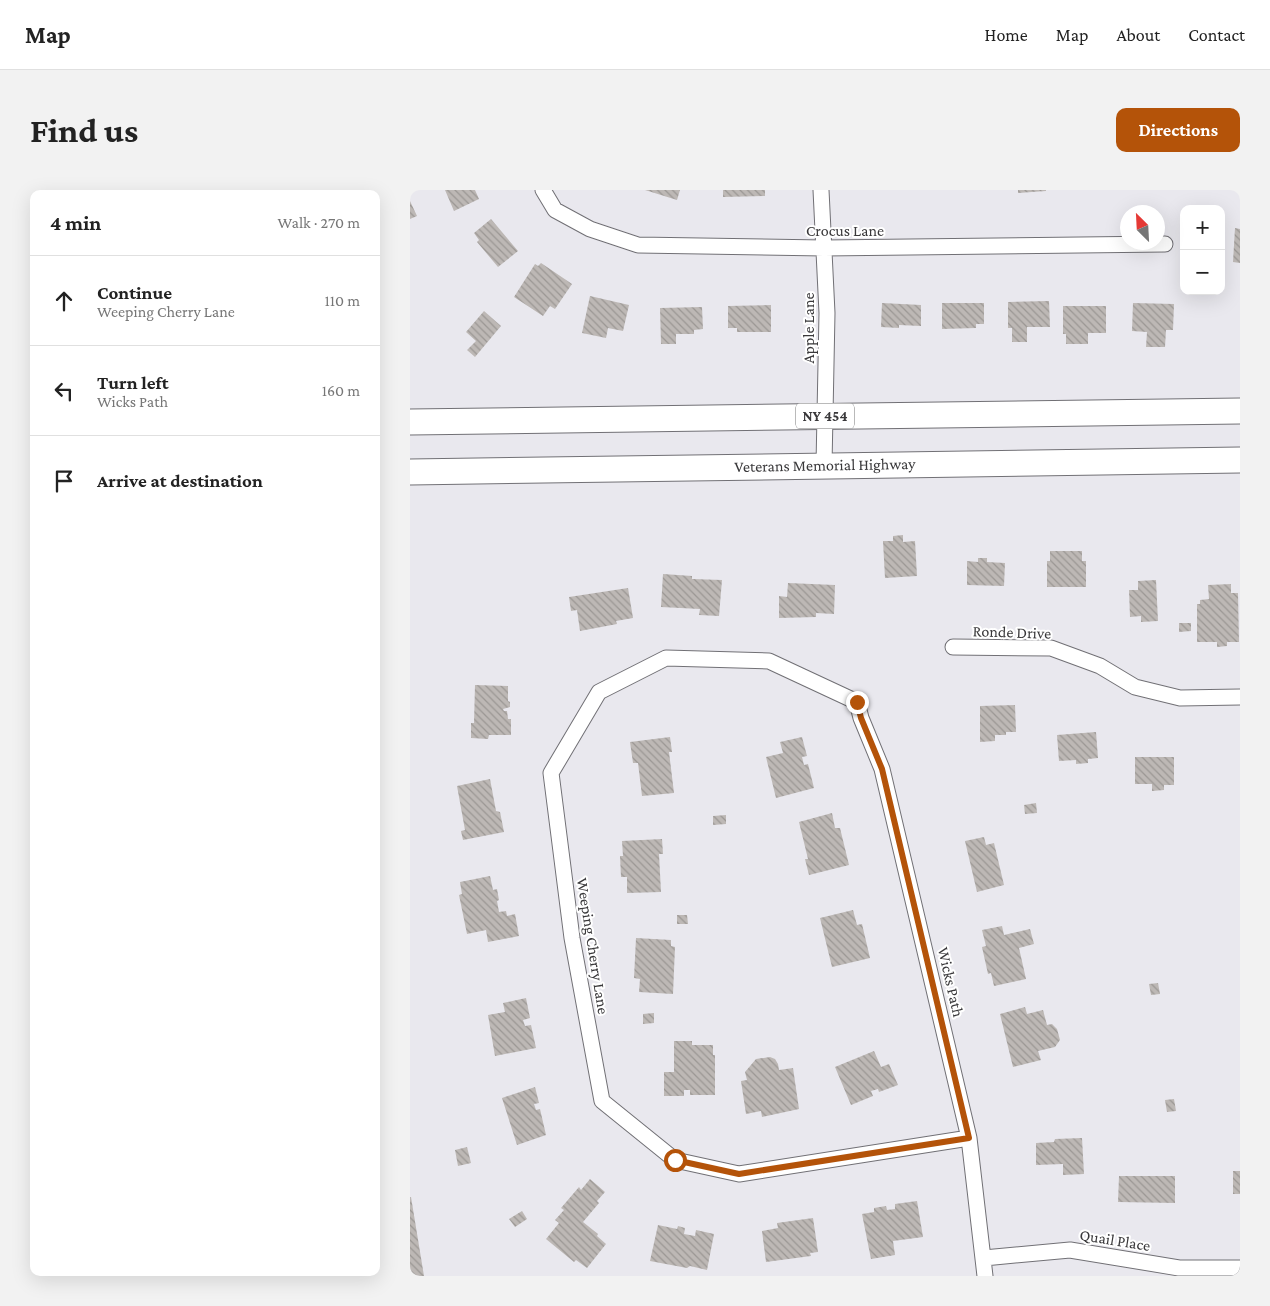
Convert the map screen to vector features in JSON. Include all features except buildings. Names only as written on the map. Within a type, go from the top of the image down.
[{"type":"main road","name":"NY 454","points":[[410,422],[1240,411]]},
{"type":"main road","name":"Veterans Memorial Highway","points":[[410,472],[1240,460]]},
{"type":"street","name":"Crocus Lane","points":[[543,190],[555,210],[590,229],[638,245],[824,248],[1120,245]]},
{"type":"street","name":"Apple Lane","points":[[820,190],[827,313],[824,465]]},
{"type":"street","name":"Ronde Drive","points":[[953,647],[1051,648],[1100,666],[1135,687],[1180,698],[1240,697]]},
{"type":"street","name":"Weeping Cherry Lane","points":[[857,702],[769,661],[666,658],[599,692],[551,773],[572,938],[602,1101],[675,1160],[739,1174],[969,1138]]},
{"type":"street","name":"Wicks Path","points":[[857,702],[861,718],[882,769],[969,1138],[985,1276]]},
{"type":"street","name":"Quail Place","points":[[984,1258],[1070,1250],[1179,1268],[1240,1268]]},
{"type":"route","points":[[675,1160],[739,1174],[969,1138],[882,769],[861,718],[857,702]]}]
